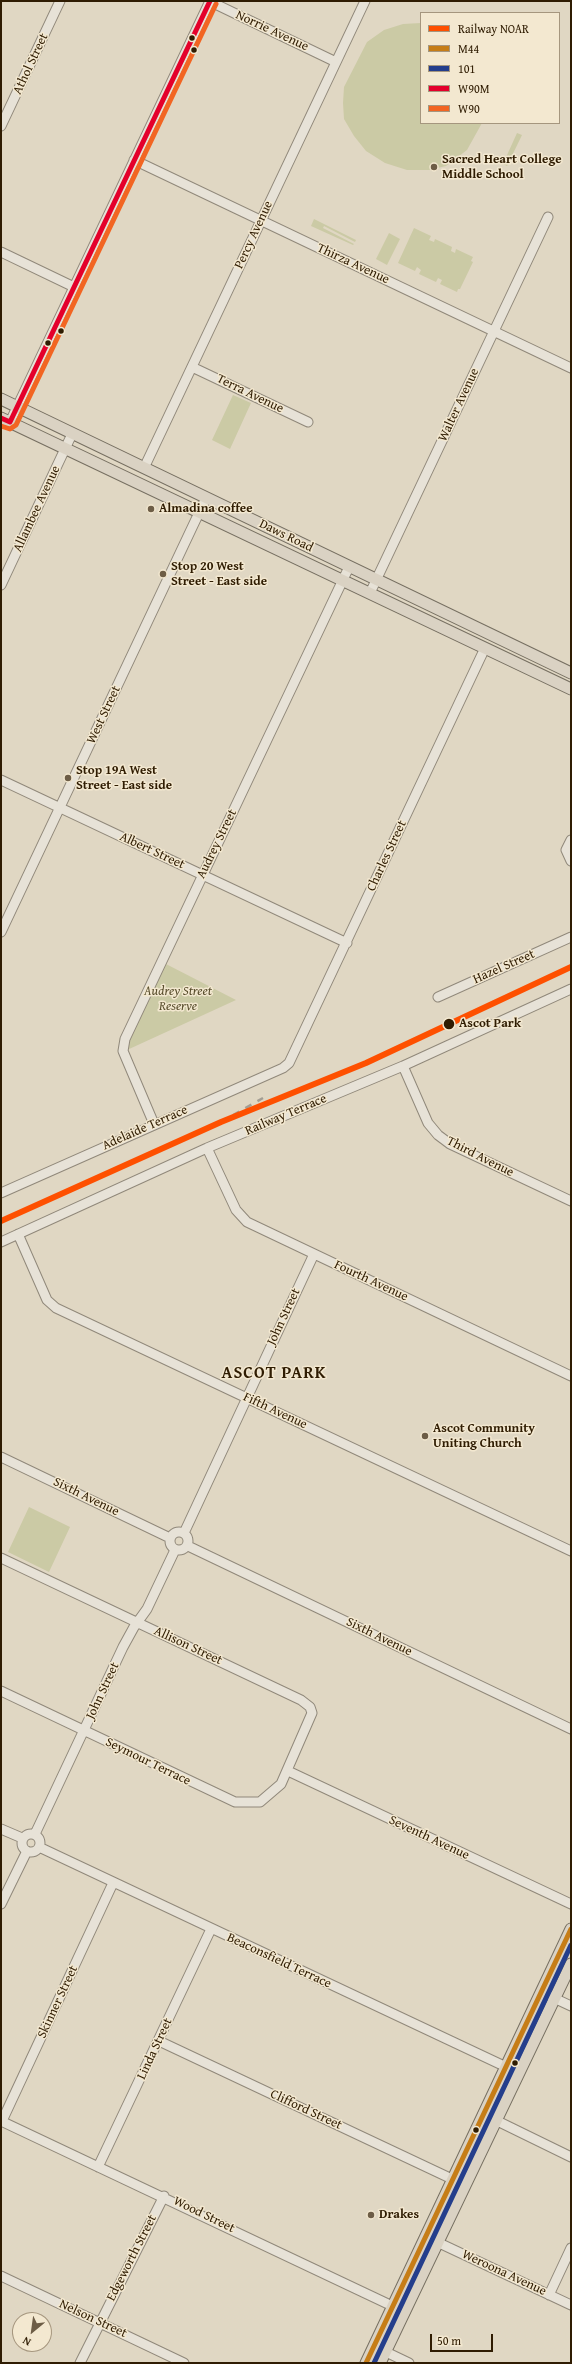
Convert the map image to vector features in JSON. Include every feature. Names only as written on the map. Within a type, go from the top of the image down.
[{"type":"main road","name":"Daws Road","points":[[1,399],[571,673]]},
{"type":"main road","name":"Daws Road","points":[[6,420],[571,689]]},
{"type":"main road","points":[[366,2363],[571,1929]]},
{"type":"main road","points":[[380,2363],[571,1964]]},
{"type":"main road","points":[[452,2179],[459,2197]]},
{"type":"street","name":"Athol Street","points":[[1,126],[60,1]]},
{"type":"street","name":"Norrie Avenue","points":[[209,1],[336,62]]},
{"type":"street","points":[[6,420],[17,407],[209,1]]},
{"type":"street","name":"Percy Avenue","points":[[144,468],[365,1]]},
{"type":"street","name":"Thirza Avenue","points":[[134,160],[571,368]]},
{"type":"street","name":"Walter Avenue","points":[[370,593],[548,217]]},
{"type":"street","points":[[1,252],[74,287]]},
{"type":"street","name":"Terra Avenue","points":[[192,366],[308,422]]},
{"type":"street","name":"Allambee Avenue","points":[[1,585],[72,434]]},
{"type":"street","name":"West Street","points":[[1,932],[206,498]]},
{"type":"street","name":"Audrey Street","points":[[154,1124],[123,1051],[125,1039],[202,874],[350,567]]},
{"type":"street","name":"Charles Street","points":[[289,1063],[485,648]]},
{"type":"street","name":"Albert Street","points":[[1,780],[347,943]]},
{"type":"street","points":[[571,840],[566,850],[571,861]]},
{"type":"street","name":"Hazel Street","points":[[438,997],[571,937]]},
{"type":"street","name":"Railway Terrace","points":[[1,1242],[208,1148],[403,1066],[571,989]]},
{"type":"street","name":"Adelaide Terrace","points":[[1,1193],[282,1068],[289,1063]]},
{"type":"street","name":"Third Avenue","points":[[403,1066],[428,1123],[438,1135],[450,1144],[571,1201]]},
{"type":"street","name":"Fourth Avenue","points":[[208,1148],[236,1210],[247,1222],[571,1376]]},
{"type":"street","name":"Fifth Avenue","points":[[18,1234],[47,1300],[56,1308],[571,1551]]},
{"type":"street","name":"John Street","points":[[184,1533],[246,1397],[314,1254]]},
{"type":"street","name":"Sixth Avenue","points":[[1,1457],[170,1538]]},
{"type":"street","points":[[176,1532],[184,1533],[188,1538],[188,1546],[183,1550],[175,1550],[170,1544],[170,1538],[176,1532]]},
{"type":"street","name":"Sixth Avenue","points":[[188,1546],[571,1729]]},
{"type":"street","name":"John Street","points":[[35,1834],[123,1647],[147,1609],[175,1550]]},
{"type":"street","name":"Allison Street","points":[[1,1558],[306,1703],[310,1707],[311,1717],[288,1771]]},
{"type":"street","name":"Seymour Terrace","points":[[1,1691],[235,1802],[260,1802],[281,1784],[288,1771]]},
{"type":"street","name":"Seventh Avenue","points":[[288,1771],[571,1904]]},
{"type":"street","points":[[1,1829],[22,1838]]},
{"type":"street","points":[[29,1833],[35,1834],[40,1840],[40,1847],[35,1852],[27,1851],[22,1846],[22,1838],[29,1833]]},
{"type":"street","name":"Beaconsfield Terrace","points":[[40,1847],[519,2073]]},
{"type":"street","points":[[1,1904],[27,1851]]},
{"type":"street","name":"Skinner Street","points":[[1,2121],[114,1883]]},
{"type":"street","name":"Linda Street","points":[[98,2168],[211,1929]]},
{"type":"street","points":[[541,1992],[571,2006]]},
{"type":"street","name":"Clifford Street","points":[[159,2041],[452,2179]]},
{"type":"street","points":[[483,2114],[571,2157]]},
{"type":"street","name":"Wood Street","points":[[1,2121],[98,2168],[164,2196],[405,2312]]},
{"type":"street","name":"Edgeworth Street","points":[[80,2363],[99,2322],[164,2196]]},
{"type":"street","name":"Weroona Avenue","points":[[437,2242],[571,2305]]},
{"type":"street","points":[[549,2295],[571,2248]]},
{"type":"street","name":"Nelson Street","points":[[1,2276],[184,2363]]},
{"type":"street","points":[[386,2352],[409,2363]]},
{"type":"green space","points":[[420,23],[420,124],[481,124],[467,150],[446,166],[429,170],[407,170],[385,163],[366,151],[354,136],[344,119],[344,87],[367,42],[384,30],[403,24]]},
{"type":"green space","points":[[517,133],[522,135],[507,166],[503,164]]},
{"type":"green space","points":[[314,219],[356,240],[355,242],[324,226],[323,228],[354,244],[353,245],[311,226]]},
{"type":"green space","points":[[414,228],[431,236],[429,240],[434,242],[435,239],[452,247],[451,251],[455,253],[456,249],[473,257],[471,261],[473,262],[460,289],[458,289],[457,292],[440,284],[442,280],[438,278],[436,282],[419,274],[421,270],[417,267],[415,271],[398,263]]},
{"type":"green space","points":[[389,233],[400,239],[387,265],[376,259]]},
{"type":"green space","points":[[233,395],[251,403],[230,449],[212,440]]},
{"type":"green space","name":"Audrey Street Reserve","points":[[166,964],[236,1000],[127,1050],[128,1041]]},
{"type":"green space","points":[[29,1507],[70,1527],[49,1572],[8,1552]]},
{"type":"railway","points":[[221,1122],[263,1098]]},
{"type":"rail line","name":"NOAR","points":[[1,1221],[221,1122],[366,1063],[571,967]]},
{"type":"transit line","name":"W90M","points":[[1,418],[10,422],[210,1]]},
{"type":"transit line","name":"W90","points":[[1,426],[10,429],[16,425],[216,4]]},
{"type":"transit line","name":"M44","points":[[366,2363],[571,1929]]},
{"type":"transit line","name":"101","points":[[374,2363],[571,1945]]},
{"type":"place","name":"Sacred Heart College Middle School","points":[[434,167]]},
{"type":"place","name":"Almadina coffee","points":[[151,509]]},
{"type":"place","name":"Stop 20 West Street - East side","points":[[163,574]]},
{"type":"place","name":"Stop 19A West Street - East side","points":[[68,778]]},
{"type":"place","name":"Ascot Park","points":[[449,1024]]},
{"type":"place","name":"Ascot Community Uniting Church","points":[[425,1436]]},
{"type":"place","name":"Drakes","points":[[371,2215]]},
{"type":"district","name":"ASCOT PARK","points":[[274,1374]]}]
